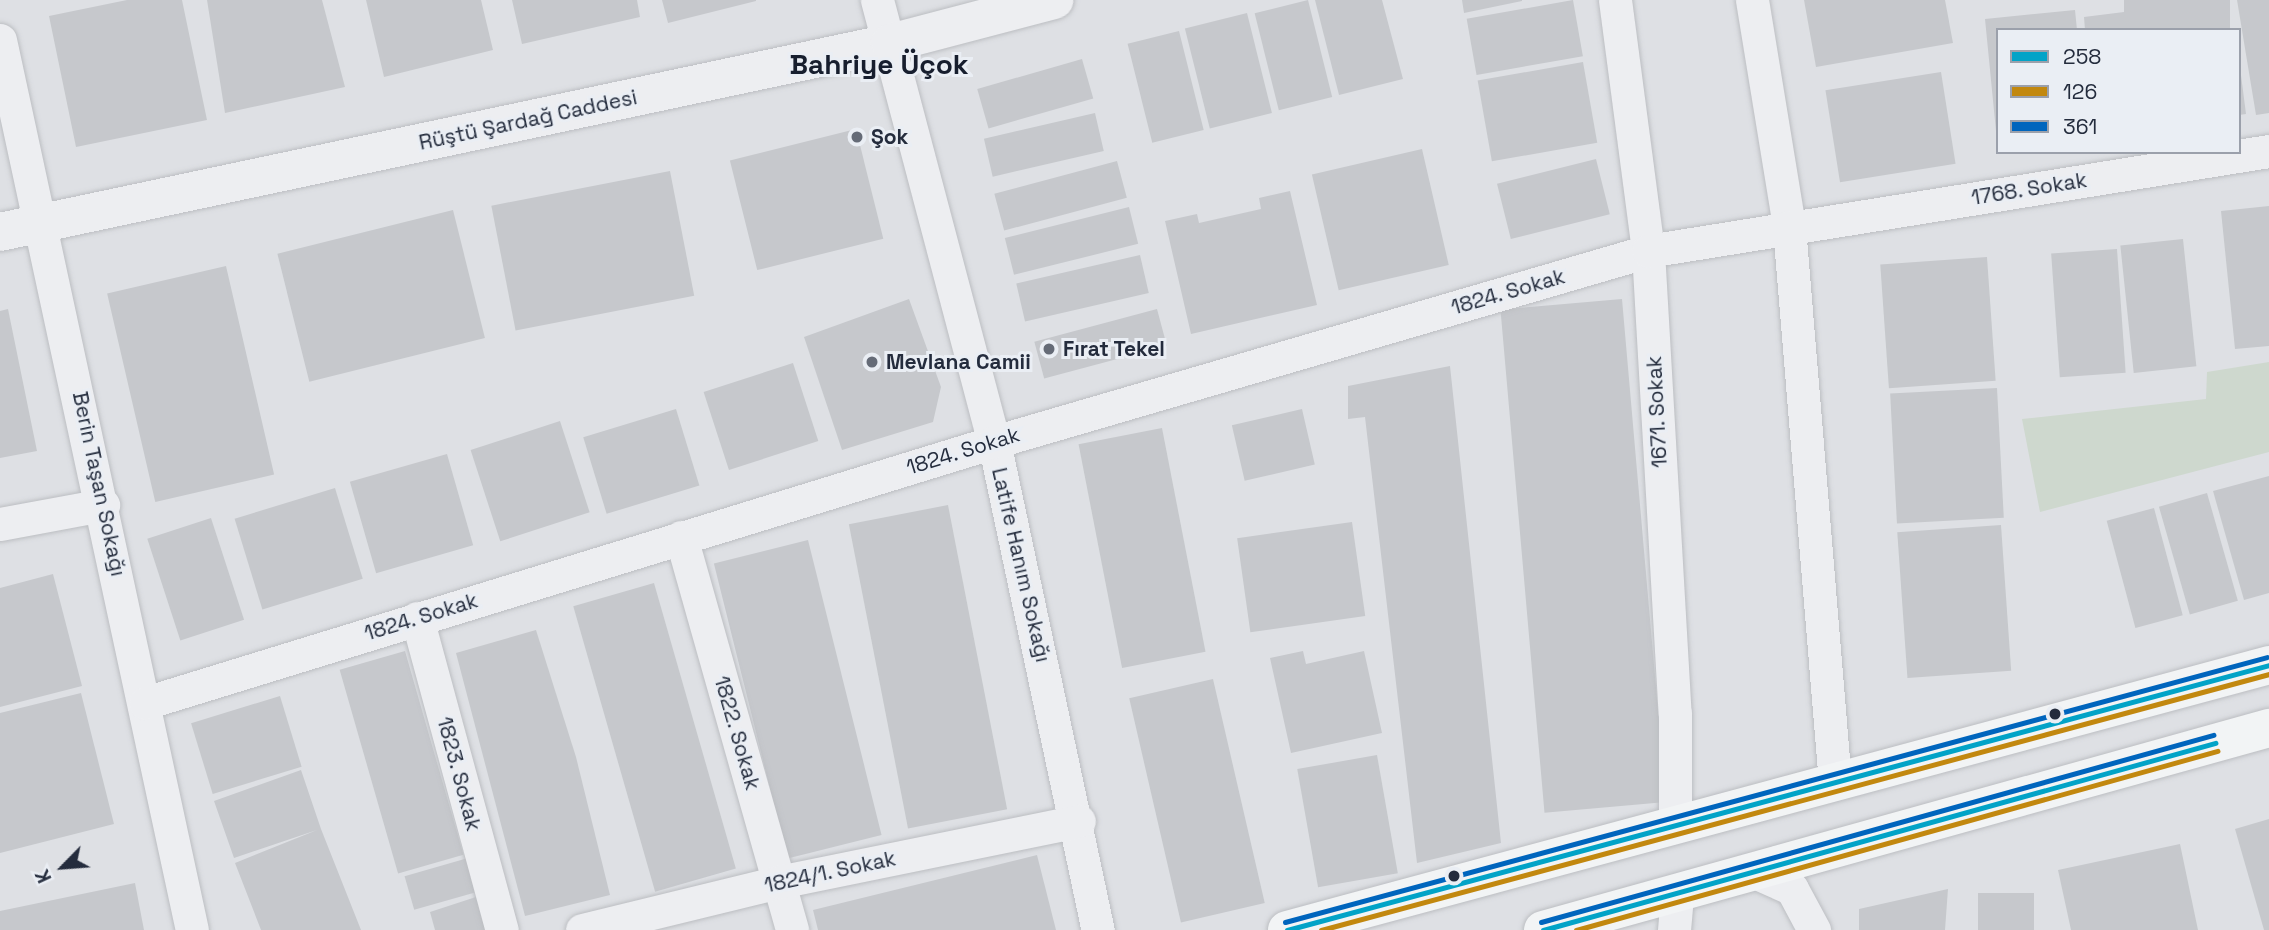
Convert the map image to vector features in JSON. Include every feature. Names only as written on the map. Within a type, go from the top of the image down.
[{"type":"main road","points":[[1287,930],[2269,665]]},
{"type":"main road","points":[[1544,930],[1675,913],[1759,874],[2269,727]]},
{"type":"street","name":"Latife Hanım Sokağı","points":[[877,0],[994,442],[1079,821],[1098,930]]},
{"type":"street","name":"Rüştü Şardağ Caddesi","points":[[0,232],[890,43],[1054,0]]},
{"type":"street","name":"1671. Sokak","points":[[1615,0],[1648,251],[1675,713],[1675,826]]},
{"type":"street","points":[[1752,0],[1789,226],[1835,783]]},
{"type":"street","name":"Berin Taşan Sokağı","points":[[0,40],[43,224],[192,930]]},
{"type":"street","name":"1768. Sokak","points":[[1789,226],[2269,151]]},
{"type":"street","name":"1824. Sokak","points":[[145,703],[994,442],[1648,251],[1789,226]]},
{"type":"street","points":[[0,524],[103,505]]},
{"type":"street","name":"1822. Sokak","points":[[681,537],[792,930]]},
{"type":"street","name":"1823. Sokak","points":[[417,618],[502,930]]},
{"type":"street","name":"1824/1. Sokak","points":[[582,930],[779,882],[1079,821]]},
{"type":"street","points":[[1759,874],[1791,889],[1814,930]]},
{"type":"shaded area","points":[[2269,362],[2269,452],[2040,512],[2022,419],[2206,399],[2207,372]]},
{"type":"building","points":[[127,0],[182,0],[207,120],[76,147],[49,16]]},
{"type":"building","points":[[207,0],[322,0],[345,87],[225,113]]},
{"type":"building","points":[[366,0],[481,0],[493,50],[384,77]]},
{"type":"building","points":[[512,0],[637,0],[640,17],[522,44]]},
{"type":"building","points":[[662,0],[756,0],[756,1],[668,23]]},
{"type":"building","points":[[1308,0],[1332,97],[1279,110],[1255,13]]},
{"type":"building","points":[[1315,0],[1382,0],[1403,79],[1339,95]]},
{"type":"building","points":[[1462,0],[1522,0],[1522,1],[1464,13]]},
{"type":"building","points":[[1573,0],[1583,56],[1477,75],[1467,19]]},
{"type":"building","points":[[1804,0],[1945,0],[1953,43],[1816,67]]},
{"type":"building","points":[[2124,0],[2230,0],[2230,28],[2124,28]]},
{"type":"building","points":[[2237,0],[2269,0],[2269,113],[2256,115]]},
{"type":"building","points":[[2075,10],[2077,28],[1996,28],[1996,131],[1985,19]]},
{"type":"building","points":[[2124,12],[2127,28],[2085,28],[2084,17]]},
{"type":"building","points":[[1247,13],[1272,113],[1210,128],[1185,28]]},
{"type":"building","points":[[1179,31],[1204,130],[1152,143],[1128,44]]},
{"type":"building","points":[[1082,59],[1093,98],[989,128],[977,89]]},
{"type":"building","points":[[1583,62],[1597,143],[1492,161],[1478,81]]},
{"type":"building","points":[[1941,72],[1956,164],[1840,182],[1825,90]]},
{"type":"building","points":[[2241,75],[2246,114],[2241,115]]},
{"type":"building","points":[[1095,113],[1104,151],[993,177],[984,139]]},
{"type":"building","points":[[856,129],[883,239],[757,270],[730,160]]},
{"type":"building","points":[[1422,149],[1449,265],[1339,290],[1312,174]]},
{"type":"building","points":[[1596,159],[1610,214],[1511,239],[1497,184]]},
{"type":"building","points":[[1117,161],[1127,198],[1004,231],[994,194]]},
{"type":"building","points":[[670,171],[694,296],[516,330],[491,206]]},
{"type":"building","points":[[1290,191],[1317,305],[1191,334],[1165,221],[1197,214],[1199,223],[1261,209],[1259,198]]},
{"type":"building","points":[[2269,206],[2269,346],[2235,349],[2221,211]]},
{"type":"building","points":[[1129,207],[1138,244],[1014,275],[1005,238]]},
{"type":"building","points":[[453,210],[485,338],[309,382],[277,254]]},
{"type":"building","points":[[2183,239],[2196,366],[2134,373],[2120,246]]},
{"type":"building","points":[[2117,249],[2126,373],[2060,377],[2051,254]]},
{"type":"building","points":[[1140,255],[1149,293],[1025,322],[1016,284]]},
{"type":"building","points":[[1987,257],[1996,381],[1889,388],[1880,264]]},
{"type":"building","points":[[226,266],[274,475],[155,502],[107,293]]},
{"type":"building","name":"Mevlana Camii","points":[[909,299],[941,387],[933,422],[842,450],[804,337]]},
{"type":"building","points":[[1622,299],[1666,802],[1544,813],[1500,310]]},
{"type":"building","points":[[8,309],[37,451],[0,458],[0,311]]},
{"type":"building","points":[[1157,309],[1167,346],[1044,379],[1034,342]]},
{"type":"building","points":[[793,363],[818,441],[729,470],[704,392]]},
{"type":"building","points":[[1450,366],[1501,843],[1417,863],[1365,417],[1348,419],[1348,386]]},
{"type":"building","points":[[1997,388],[2004,518],[1897,523],[1890,394]]},
{"type":"building","points":[[676,409],[699,486],[607,514],[583,437]]},
{"type":"building","points":[[1302,409],[1315,465],[1245,481],[1232,425]]},
{"type":"building","points":[[560,421],[590,512],[500,541],[471,450]]},
{"type":"building","points":[[1162,428],[1206,652],[1122,668],[1079,444]]},
{"type":"building","points":[[447,454],[473,545],[376,573],[350,482]]},
{"type":"building","points":[[2269,476],[2269,593],[2244,600],[2213,491]]},
{"type":"building","points":[[335,488],[363,579],[262,610],[235,519]]},
{"type":"building","points":[[2207,493],[2238,601],[2190,614],[2159,507]]},
{"type":"building","points":[[948,505],[1007,809],[908,829],[849,524]]},
{"type":"building","points":[[2154,508],[2183,615],[2135,628],[2107,521]]},
{"type":"building","points":[[211,518],[244,620],[180,640],[147,539]]},
{"type":"building","points":[[1352,522],[1365,616],[1250,632],[1237,538]]},
{"type":"building","points":[[2001,525],[2011,671],[1907,678],[1897,532]]},
{"type":"building","points":[[808,540],[882,835],[787,858],[714,563]]},
{"type":"building","points":[[53,574],[82,686],[0,707],[0,588]]},
{"type":"building","points":[[654,583],[736,868],[655,892],[573,606]]},
{"type":"building","points":[[536,630],[576,757],[610,895],[525,916],[456,653]]},
{"type":"building","points":[[405,651],[463,855],[398,874],[340,670]]},
{"type":"building","points":[[1303,651],[1306,664],[1364,651],[1382,733],[1291,753],[1270,658]]},
{"type":"building","points":[[1213,679],[1265,903],[1181,922],[1129,698]]},
{"type":"building","points":[[81,693],[114,824],[0,853],[0,713]]},
{"type":"building","points":[[280,696],[302,767],[213,794],[191,723]]},
{"type":"building","points":[[1377,755],[1398,873],[1318,887],[1297,769]]},
{"type":"building","points":[[301,770],[361,930],[261,930],[235,863],[317,830],[234,858],[214,801]]},
{"type":"building","points":[[2269,819],[2269,930],[2264,930],[2235,829]]},
{"type":"building","points":[[2180,844],[2198,930],[2071,930],[2058,870]]},
{"type":"building","points":[[1037,855],[1056,930],[818,930],[813,910]]},
{"type":"building","points":[[468,858],[478,892],[414,910],[405,876]]},
{"type":"building","points":[[135,883],[144,930],[0,930],[0,911]]},
{"type":"building","points":[[1948,889],[1945,930],[1859,930],[1859,909]]},
{"type":"building","points":[[1978,893],[2034,893],[2034,930],[1978,930]]},
{"type":"building","points":[[479,896],[490,930],[435,930],[430,912]]},
{"type":"transit line","name":"361","points":[[1285,922],[2267,657]]},
{"type":"transit line","name":"258","points":[[1287,930],[2269,665]]},
{"type":"transit line","name":"126","points":[[1321,930],[2269,674]]},
{"type":"transit line","name":"361","points":[[1541,922],[2213,735]]},
{"type":"transit line","name":"258","points":[[1543,930],[2215,743]]},
{"type":"transit line","name":"126","points":[[1576,930],[2217,751]]},
{"type":"place","name":"Şok","points":[[857,137]]},
{"type":"place","name":"Fırat Tekel","points":[[1049,349]]},
{"type":"place","name":"Mevlana Camii","points":[[872,362]]},
{"type":"district","name":"Bahriye Üçok","points":[[879,64]]}]
